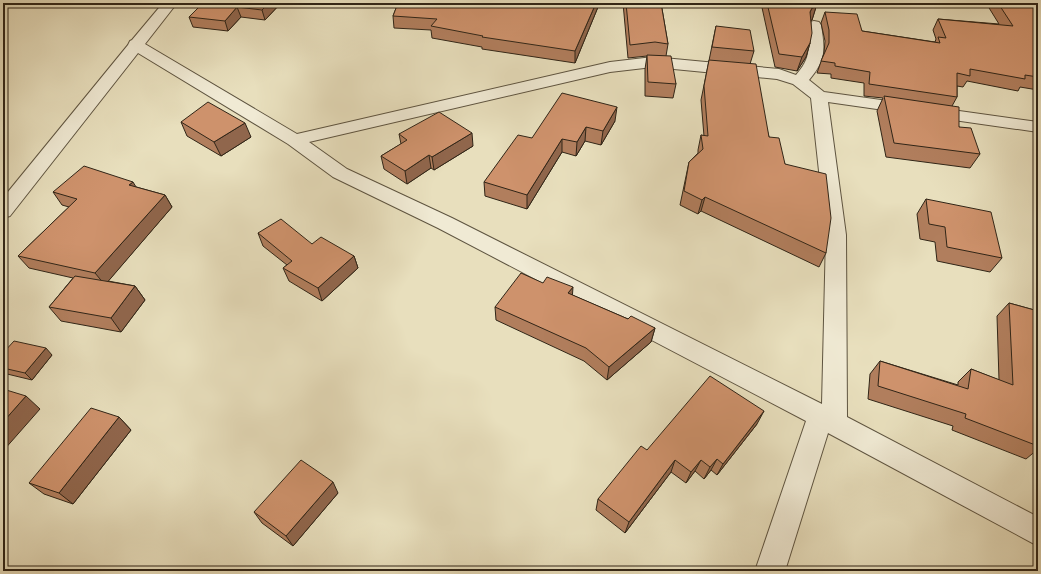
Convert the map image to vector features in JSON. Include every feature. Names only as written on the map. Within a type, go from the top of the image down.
[{"type":"street","points":[[3,210],[135,44],[170,3]]},
{"type":"street","points":[[799,81],[811,68],[818,54],[814,25]]},
{"type":"street","points":[[135,44],[294,140],[340,173],[445,223],[828,420],[1038,532]]},
{"type":"street","points":[[294,140],[610,67],[653,62],[779,74],[799,81],[819,96],[1038,127]]},
{"type":"street","points":[[770,571],[828,420],[836,235],[819,96]]},
{"type":"building","points":[[203,3],[269,3],[262,10],[237,7],[225,21],[189,17]]},
{"type":"building","points":[[398,3],[596,3],[575,51],[482,37],[483,36],[431,26],[437,19],[393,16]]},
{"type":"building","points":[[626,3],[661,3],[668,44],[655,42],[630,45]]},
{"type":"building","points":[[767,3],[815,3],[816,7],[812,8],[810,12],[812,33],[810,43],[802,57],[779,54]]},
{"type":"building","points":[[998,3],[1038,3],[1038,77],[1025,75],[1025,79],[970,69],[970,76],[957,73],[957,97],[869,84],[870,72],[835,66],[835,63],[821,61],[829,43],[829,30],[825,12],[857,14],[862,31],[940,43],[938,37],[946,38],[938,19],[1013,26]]},
{"type":"building","points":[[716,26],[750,30],[754,51],[712,47]]},
{"type":"building","points":[[647,55],[671,56],[676,84],[648,82]]},
{"type":"building","points":[[709,60],[756,64],[769,137],[779,138],[785,164],[826,174],[831,218],[826,253],[705,197],[702,200],[684,191],[689,162],[703,149],[701,135],[708,136],[704,86]]},
{"type":"building","points":[[562,93],[617,107],[603,131],[586,127],[577,142],[562,139],[527,195],[484,182],[518,135],[532,138]]},
{"type":"building","points":[[884,96],[959,107],[959,127],[971,128],[980,154],[894,143]]},
{"type":"building","points":[[208,102],[245,123],[214,142],[181,122]]},
{"type":"building","points":[[439,112],[472,133],[432,157],[429,155],[405,171],[381,156],[407,140],[399,134]]},
{"type":"building","points":[[84,166],[133,182],[129,185],[165,195],[95,273],[18,256],[77,199],[53,192]]},
{"type":"building","points":[[926,199],[991,212],[1002,258],[947,247],[945,227],[929,224]]},
{"type":"building","points":[[281,219],[312,244],[321,237],[354,256],[318,288],[283,268],[292,261],[258,233]]},
{"type":"building","points":[[521,273],[543,283],[547,277],[573,287],[568,293],[628,319],[631,316],[655,328],[609,367],[586,348],[495,307]]},
{"type":"building","points":[[75,276],[135,286],[111,318],[49,307]]},
{"type":"building","points":[[1009,303],[1038,311],[1038,446],[965,418],[966,414],[878,386],[880,361],[968,389],[971,369],[1013,385]]},
{"type":"building","points":[[14,341],[46,348],[25,373],[3,368],[3,353]]},
{"type":"building","points":[[710,376],[764,411],[723,464],[717,459],[710,467],[701,460],[691,472],[675,460],[629,522],[598,499],[641,446],[647,450]]},
{"type":"building","points":[[3,389],[26,396],[3,422]]},
{"type":"building","points":[[91,408],[119,417],[59,493],[29,483]]},
{"type":"building","points":[[301,460],[333,482],[286,536],[254,512]]}]
